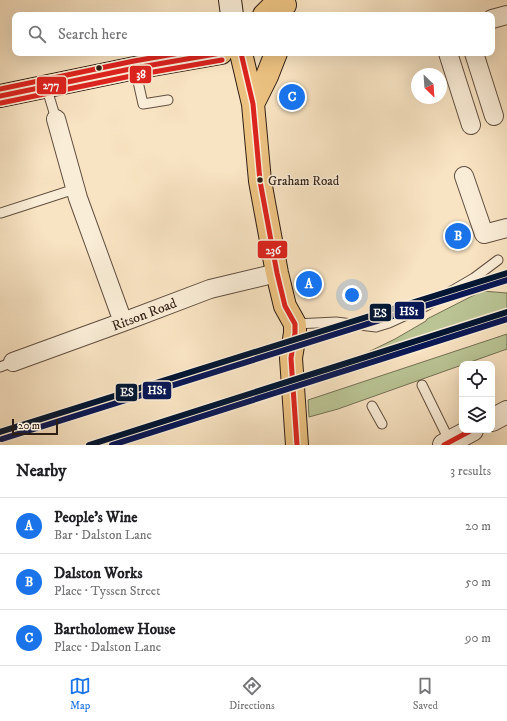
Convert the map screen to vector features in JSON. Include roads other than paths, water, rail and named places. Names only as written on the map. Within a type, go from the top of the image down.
[{"type":"main road","points":[[267,12],[270,9],[286,7]]},
{"type":"main road","points":[[0,96],[135,68],[215,56]]},
{"type":"main road","points":[[236,56],[253,104],[260,181],[277,273],[285,306],[295,324],[292,358],[297,445]]},
{"type":"main road","points":[[253,104],[275,56]]},
{"type":"street","points":[[230,0],[232,12]]},
{"type":"street","points":[[495,18],[507,16]]},
{"type":"street","points":[[449,56],[471,125]]},
{"type":"street","points":[[475,56],[494,116]]},
{"type":"street","points":[[56,120],[75,189],[123,322]]},
{"type":"street","points":[[464,176],[484,234],[507,228]]},
{"type":"street","name":"Ritson Road","points":[[7,364],[210,289],[277,273]]},
{"type":"street","points":[[447,443],[466,433]]},
{"type":"lane","points":[[135,68],[143,104],[168,100]]},
{"type":"lane","points":[[46,86],[56,120]]},
{"type":"lane","points":[[2,213],[75,189]]},
{"type":"lane","points":[[295,324],[336,322],[376,327],[426,306],[474,278],[498,260]]},
{"type":"lane","points":[[422,385],[447,443]]},
{"type":"lane","points":[[372,406],[382,424]]},
{"type":"place","name":"Bartholomew House","points":[[292,97]]},
{"type":"place","name":"Graham Road","points":[[260,180]]},
{"type":"place","name":"Dalston Works","points":[[458,236]]},
{"type":"place","name":"People's Wine","points":[[309,284]]}]
